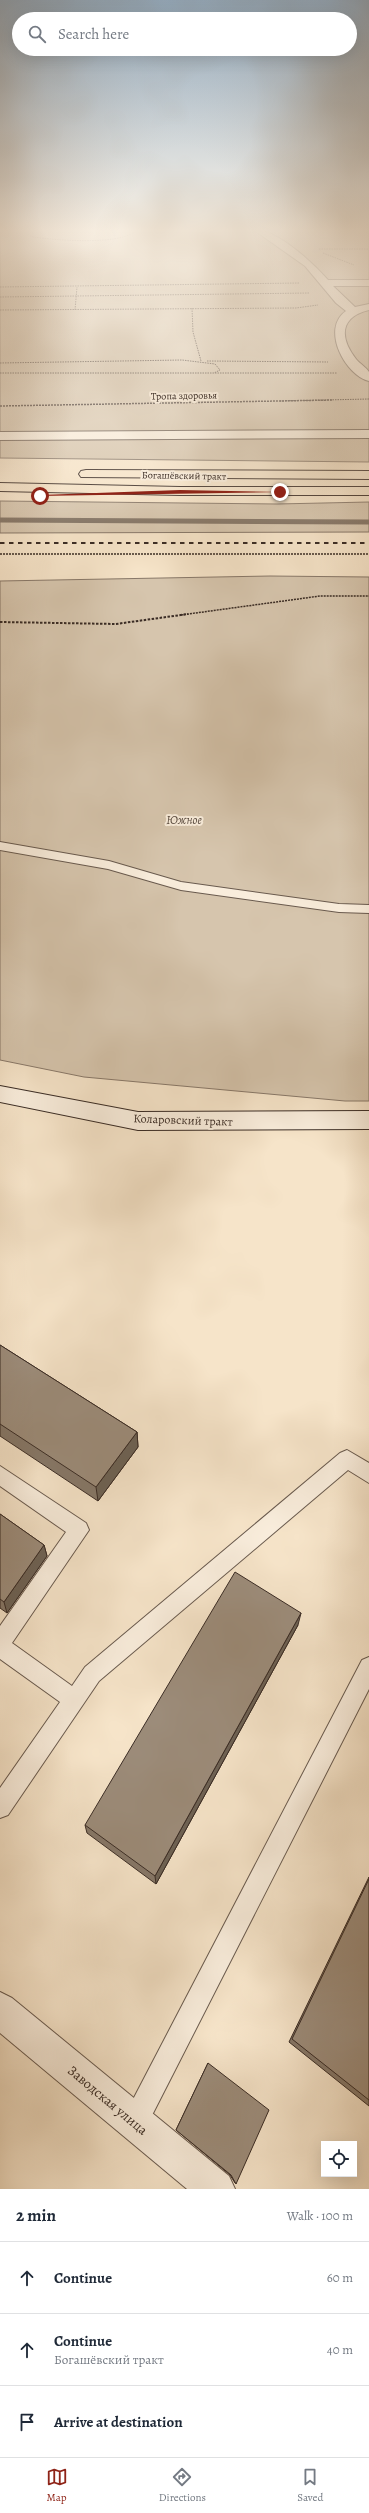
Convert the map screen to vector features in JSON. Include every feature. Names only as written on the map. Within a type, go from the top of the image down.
[{"type":"main road","name":"Богашёвский тракт","points":[[70,474],[369,475]]},
{"type":"main road","name":"Богашёвский тракт","points":[[0,487],[180,491],[369,492]]},
{"type":"main road","points":[[0,495],[180,491]]},
{"type":"street","points":[[339,332],[342,349],[351,362],[365,375]]},
{"type":"street","points":[[0,436],[369,434]]},
{"type":"street","name":"Коларовский тракт","points":[[0,1094],[138,1121],[283,1122],[369,1120]]},
{"type":"street","name":"Заводская улица","points":[[0,2010],[216,2189]]},
{"type":"lane","points":[[0,846],[110,866],[181,886],[339,908],[369,909]]},
{"type":"lane","points":[[0,1807],[92,1674],[347,1459],[369,1474]]},
{"type":"lane","points":[[0,1475],[78,1530],[0,1643]]},
{"type":"lane","points":[[0,1647],[74,1700]]},
{"type":"lane","points":[[135,2122],[369,1666]]},
{"type":"path","points":[[193,332],[201,361],[351,362]]},
{"type":"path","name":"Тропа здоровья","points":[[0,363],[201,361],[215,364],[220,370],[212,374],[0,373]]},
{"type":"path","points":[[212,374],[365,375]]},
{"type":"path","name":"Тропа здоровья","points":[[0,406],[369,399]]},
{"type":"path","points":[[0,554],[369,554]]},
{"type":"path","points":[[0,622],[116,624],[320,596],[369,596]]},
{"type":"green space","points":[[0,332],[369,332],[369,462],[0,458]]},
{"type":"green space","points":[[0,501],[277,504],[369,502],[369,532],[0,533]]},
{"type":"green space","name":"Южное","points":[[270,576],[369,577],[369,1101],[345,1101],[84,1077],[0,1060],[0,581]]},
{"type":"building","points":[[0,1345],[137,1432],[96,1487],[0,1424]]},
{"type":"building","points":[[0,1514],[44,1545],[4,1602],[0,1599]]},
{"type":"building","points":[[235,1572],[301,1613],[155,1876],[85,1825]]},
{"type":"building","points":[[369,1879],[369,2100],[292,2039]]},
{"type":"building","points":[[208,2063],[269,2110],[236,2184],[231,2175],[176,2130]]},
{"type":"waterway","points":[[0,520],[369,522]]},
{"type":"railway","points":[[0,543],[369,543]]},
{"type":"route","points":[[40,496],[106,495],[180,491],[280,492]]}]
